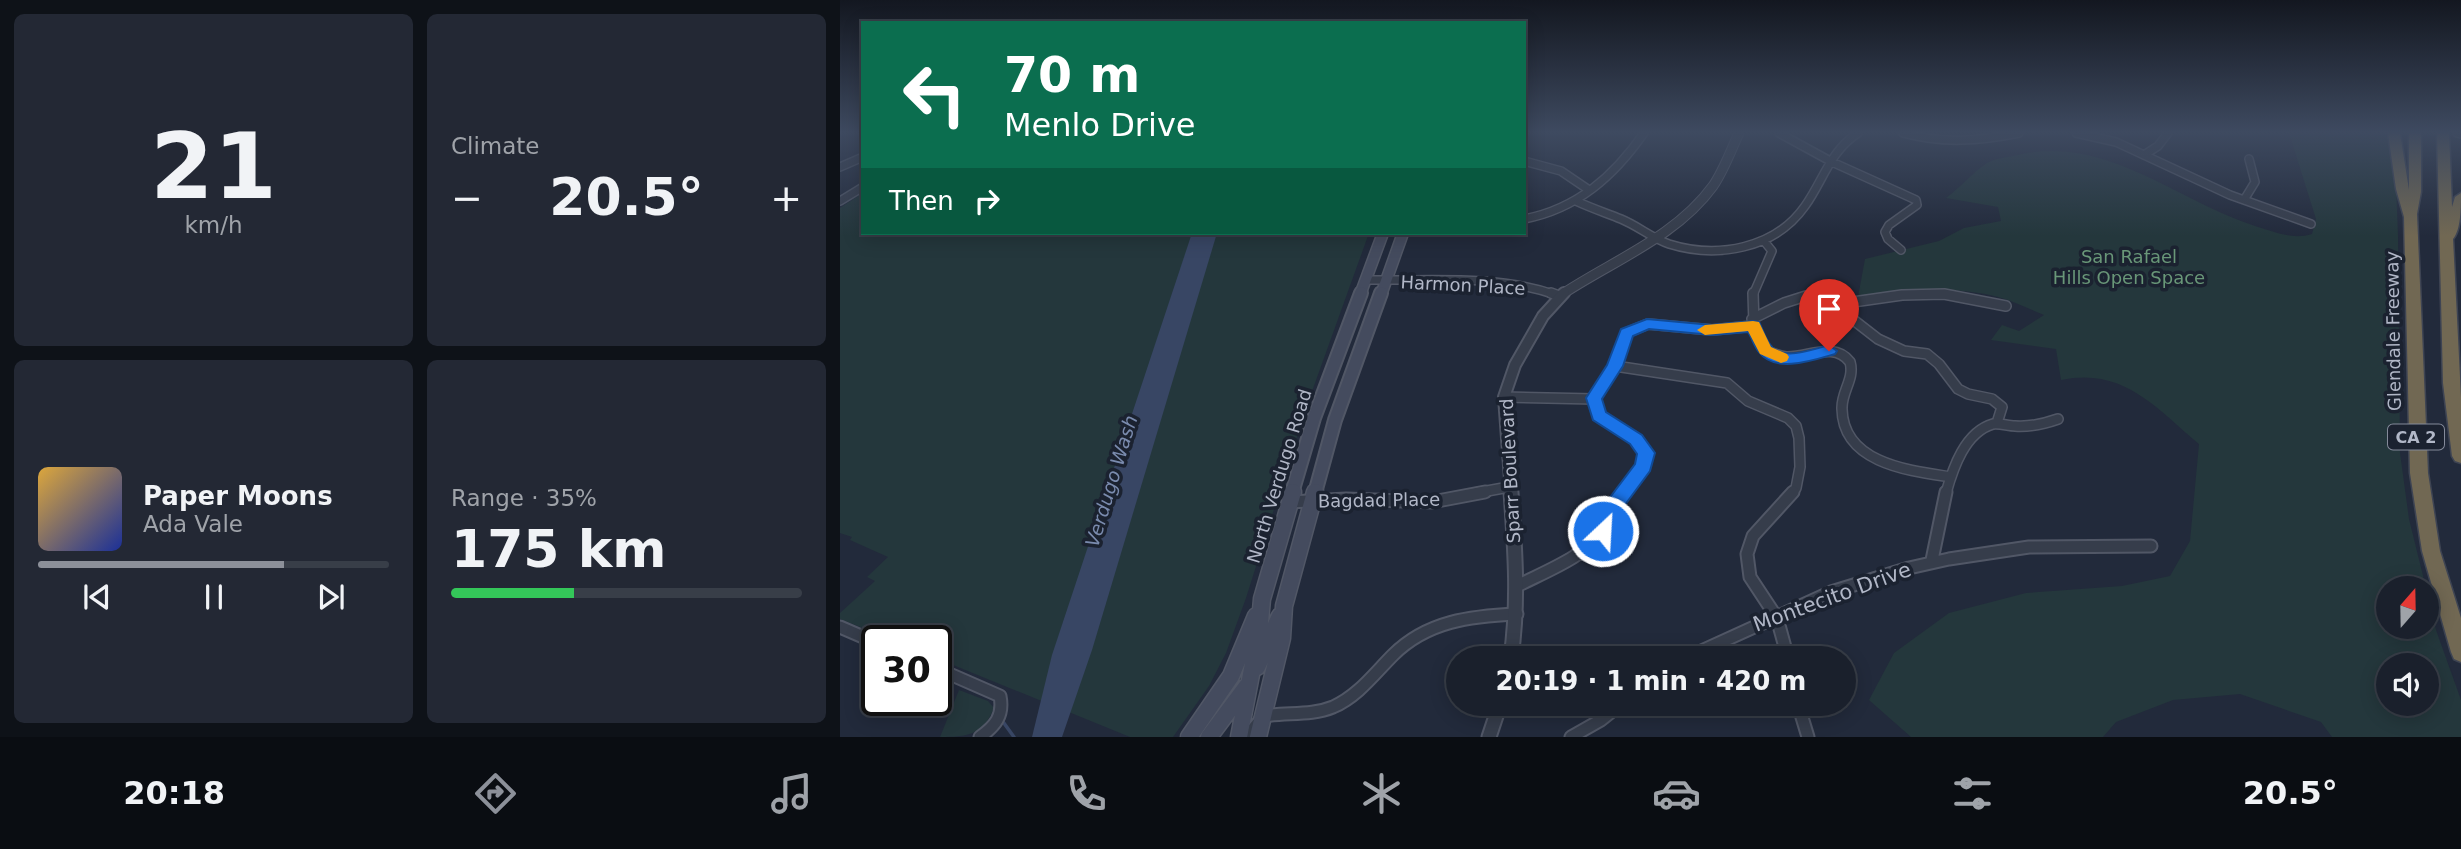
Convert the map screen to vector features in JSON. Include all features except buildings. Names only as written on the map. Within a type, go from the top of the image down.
[{"type":"highway","name":"Glendale Freeway","points":[[2399,167],[2402,189],[2411,217],[2418,473],[2431,551],[2461,652]]},
{"type":"highway","points":[[2411,217],[2415,167]]},
{"type":"highway","points":[[2444,167],[2446,247]]},
{"type":"highway","name":"CA 2","points":[[2461,197],[2446,247],[2451,383],[2461,456]]},
{"type":"main road","name":"North Verdugo Road","points":[[1239,737],[1259,633],[1262,599],[1314,418],[1382,235]]},
{"type":"main road","points":[[1209,737],[1248,685],[1284,606],[1335,420],[1401,235]]},
{"type":"main road","points":[[1189,737],[1231,676],[1247,642],[1262,599]]},
{"type":"main road","points":[[1258,737],[1282,638],[1284,606]]},
{"type":"street","points":[[1548,167],[1562,171],[1589,190]]},
{"type":"street","points":[[1526,219],[1552,214],[1576,201],[1617,167]]},
{"type":"street","name":"Sparr Boulevard","points":[[1513,646],[1517,586],[1504,397],[1515,365],[1542,316],[1559,296],[1657,238],[1683,219],[1715,183],[1722,167]]},
{"type":"street","points":[[1576,201],[1623,220],[1668,243],[1719,251],[1745,248],[1765,241],[1803,210],[1829,167]]},
{"type":"street","points":[[1844,167],[1918,202],[1886,228],[1888,239],[1901,250]]},
{"type":"street","points":[[2171,167],[2244,201],[2311,224]]},
{"type":"street","points":[[2244,201],[2255,182],[2251,167]]},
{"type":"street","points":[[840,201],[861,188]]},
{"type":"street","points":[[1765,241],[1772,251],[1753,291],[1753,323],[1765,350],[1774,356],[1796,359],[1829,351],[1847,358],[1852,365],[1843,399],[1843,421],[1860,446],[1891,467],[1951,477]]},
{"type":"street","name":"Harmon Place","points":[[1366,280],[1479,283],[1534,288],[1559,296]]},
{"type":"street","points":[[1517,586],[1573,558],[1603,531],[1614,505],[1644,466],[1646,453],[1636,440],[1599,416],[1594,398],[1615,366],[1625,335],[1642,324],[1712,330],[1753,323],[1791,300],[1812,294],[1828,297],[1839,304],[1845,313],[1892,346],[1928,355],[1961,391],[1986,396],[1995,401],[2002,407],[1997,423]]},
{"type":"street","points":[[1839,304],[1922,294],[1975,296],[2006,306]]},
{"type":"street","points":[[1615,366],[1727,383],[1748,401],[1788,418],[1796,426],[1800,438],[1800,467],[1796,488],[1753,536],[1747,554],[1750,577],[1777,618],[1785,646]]},
{"type":"street","points":[[1504,397],[1594,398]]},
{"type":"street","points":[[1932,560],[1937,524],[1951,477],[1967,442],[1981,428],[1997,423],[2040,426],[2058,419]]},
{"type":"street","name":"Bagdad Place","points":[[1290,502],[1346,499],[1432,502],[1509,487]]},
{"type":"street","name":"Montecito Drive","points":[[1708,646],[1829,593],[1932,560],[2045,545],[2096,542],[2151,547]]},
{"type":"street","points":[[1246,737],[1264,716],[1319,712],[1345,701],[1364,688],[1414,638],[1439,624],[1517,614]]},
{"type":"street","points":[[840,627],[861,636]]},
{"type":"street","points":[[952,675],[1000,696],[1003,709],[1001,719],[980,737]]},
{"type":"street","points":[[1489,737],[1496,716]]},
{"type":"street","points":[[1571,737],[1606,716]]},
{"type":"street","points":[[1802,716],[1808,737]]},
{"type":"green space","name":"San Rafael Hills Open Space","points":[[1982,167],[2125,167],[2226,215],[2277,233],[2305,236],[2312,234],[2316,219],[2300,167],[2393,167],[2398,236],[2400,453],[2409,519],[2423,576],[2376,576],[2376,639],[2439,639],[2461,700],[2461,737],[2332,737],[2321,722],[2240,694],[2173,700],[2116,722],[2103,737],[1911,737],[1869,700],[1894,653],[1949,613],[2026,593],[2122,586],[2170,576],[2190,541],[2199,444],[2152,404],[2120,385],[2103,379],[2061,380],[2056,349],[1991,340],[2002,325],[2019,331],[2044,315],[2004,299],[1963,291],[1858,297],[1865,259],[1939,241],[1964,228],[2001,221],[1998,207],[1946,198]]},
{"type":"green space","points":[[861,194],[861,235],[1368,235],[1306,408],[1226,653],[1209,686],[1173,737],[1130,737],[952,665],[952,625],[861,625],[861,627],[840,619],[840,613],[875,581],[867,577],[888,557],[840,533],[840,208]]},
{"type":"green space","points":[[959,690],[988,701],[994,708],[985,724],[973,733],[940,737],[948,716],[952,716],[952,707]]},
{"type":"water","name":"Verdugo Wash","points":[[1191,235],[1216,235],[1092,650],[1062,737],[1032,737],[1052,655]]},
{"type":"waterway","points":[[1001,719],[1014,737]]},
{"type":"slow traffic","points":[[1705,330],[1753,326],[1765,350],[1781,357]]},
{"type":"route","points":[[1603,531],[1614,505],[1644,466],[1646,453],[1636,440],[1599,416],[1594,398],[1615,366],[1623,338],[1631,329],[1642,324],[1696,330],[1753,326],[1765,350],[1774,356],[1796,359],[1829,351]]}]
